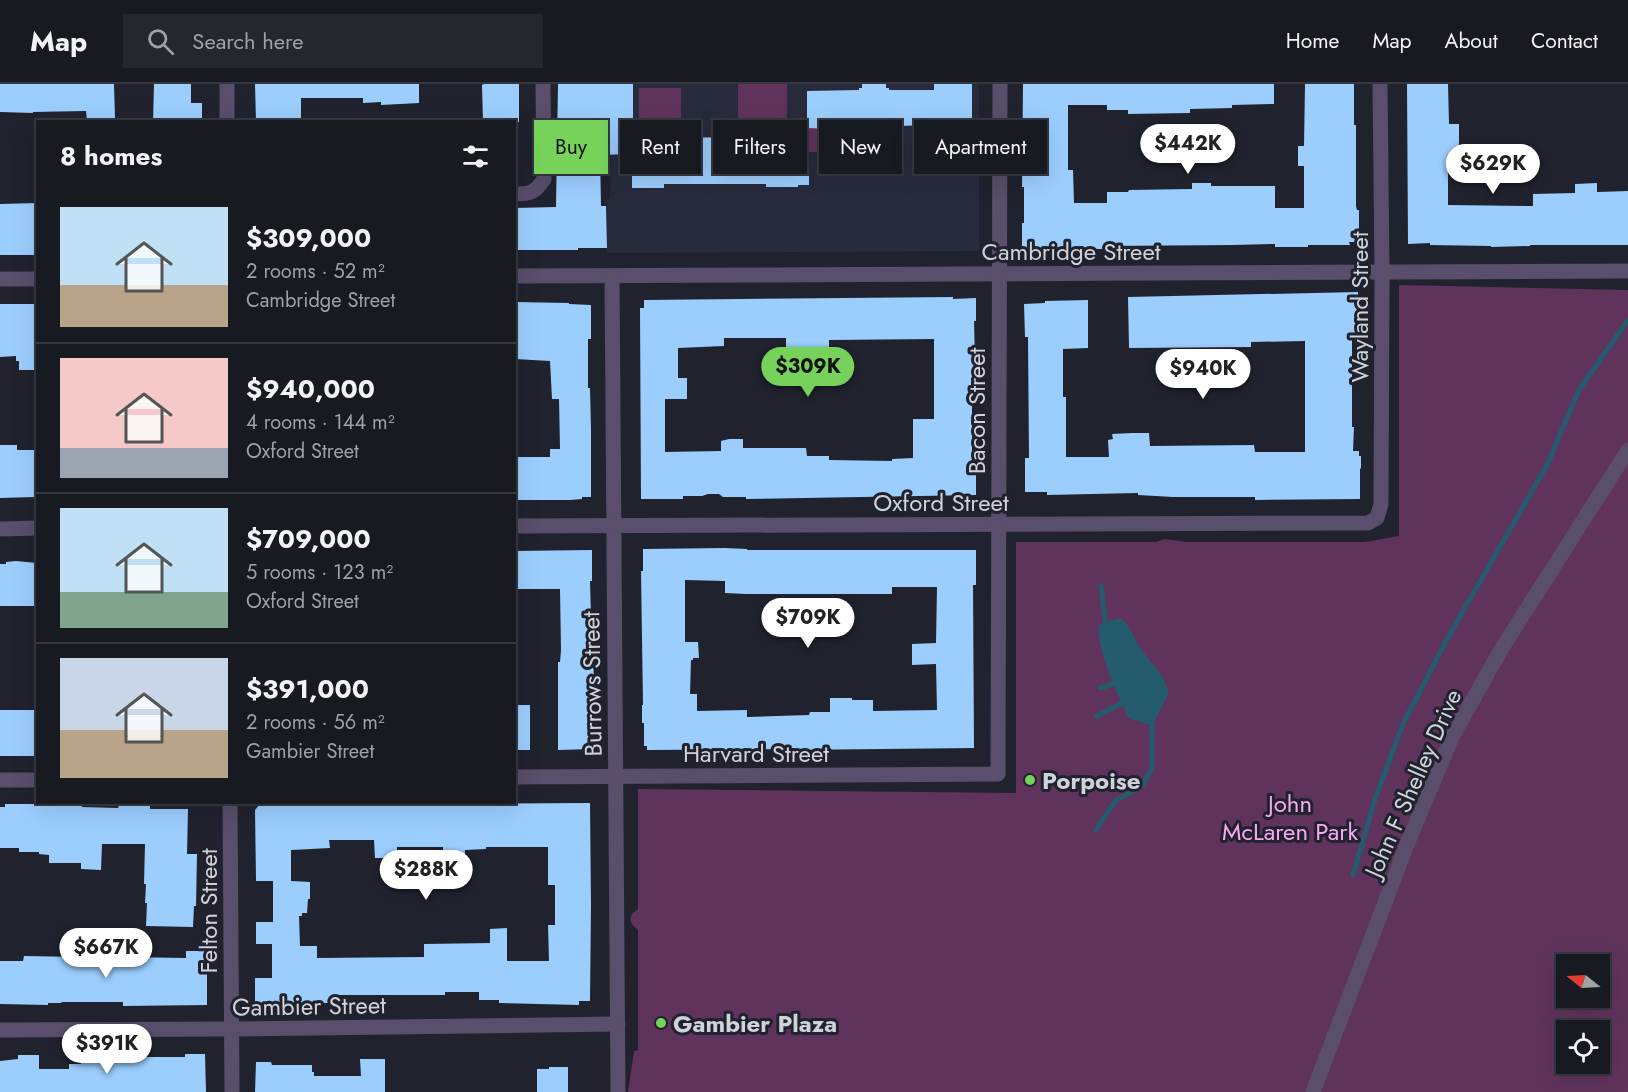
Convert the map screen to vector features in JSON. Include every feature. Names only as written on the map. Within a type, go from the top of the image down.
[{"type":"street","points":[[227,84],[227,120]]},
{"type":"street","points":[[516,194],[527,194],[537,190],[544,179],[543,84]]},
{"type":"street","name":"Bacon Street","points":[[998,774],[1000,84]]},
{"type":"street","name":"Wayland Street","points":[[1368,523],[1377,518],[1381,504],[1380,84]]},
{"type":"street","name":"Cambridge Street","points":[[516,276],[1628,271]]},
{"type":"street","name":"Burrows Street","points":[[612,276],[618,1092]]},
{"type":"street","points":[[0,279],[36,279]]},
{"type":"street","name":"John F Shelley Drive","points":[[1313,1092],[1406,847],[1453,735],[1502,648],[1628,450]]},
{"type":"street","name":"Oxford Street","points":[[516,526],[1368,523]]},
{"type":"street","points":[[0,529],[36,528]]},
{"type":"street","name":"Harvard Street","points":[[516,777],[998,774]]},
{"type":"street","points":[[0,780],[36,780]]},
{"type":"street","name":"Felton Street","points":[[230,804],[232,1092]]},
{"type":"street","name":"Gambier Street","points":[[0,1030],[618,1024]]},
{"type":"shaded area","points":[[622,84],[979,84],[979,120],[914,120],[914,174],[979,174],[979,251],[607,253],[607,199],[610,199],[611,153]]},
{"type":"shaded area","points":[[1121,618],[1129,627],[1140,648],[1163,677],[1169,693],[1152,726],[1129,718],[1105,662],[1098,626],[1104,622]]},
{"type":"green space","points":[[738,84],[787,84],[787,120],[738,120]]},
{"type":"green space","points":[[639,88],[681,88],[681,120],[639,120]]},
{"type":"green space","points":[[859,119],[859,120],[830,120]]},
{"type":"green space","points":[[807,128],[819,128],[819,152],[807,152]]},
{"type":"green space","name":"John McLaren Park","points":[[1399,285],[1628,290],[1628,1092],[628,1092],[634,1051],[638,1050],[638,929],[632,925],[630,919],[638,909],[638,789],[1016,793],[1016,542],[1156,542],[1165,539],[1187,542],[1365,542],[1399,536]]},
{"type":"building","points":[[0,84],[114,84],[115,119],[87,120],[86,111],[0,112]]},
{"type":"building","points":[[154,84],[191,84],[191,103],[202,103],[202,120],[153,120]]},
{"type":"building","points":[[255,84],[419,84],[419,103],[381,105],[381,102],[363,103],[363,98],[301,98],[301,120],[256,120]]},
{"type":"building","points":[[519,84],[519,122],[516,120],[483,120],[482,85]]},
{"type":"building","points":[[558,84],[633,84],[633,120],[620,120],[620,154],[608,155],[608,120],[557,120]]},
{"type":"building","points":[[862,84],[886,84],[889,90],[934,90],[934,84],[972,84],[972,120],[914,120],[914,126],[902,126],[902,120],[830,119],[819,120],[819,129],[807,128],[807,91],[859,90]]},
{"type":"building","points":[[1023,84],[1274,84],[1274,104],[1190,109],[1190,113],[1128,114],[1128,110],[1107,110],[1107,105],[1068,105],[1068,170],[1073,170],[1074,203],[1107,203],[1107,192],[1192,189],[1192,183],[1211,183],[1211,186],[1275,186],[1275,208],[1304,208],[1304,166],[1298,166],[1298,146],[1304,146],[1305,84],[1354,84],[1356,206],[1359,210],[1359,242],[1349,242],[1350,245],[1308,245],[1308,247],[1275,247],[1275,244],[1022,249],[1022,223],[1024,223],[1022,174],[1047,174],[1047,120],[1023,120]]},
{"type":"building","points":[[1407,84],[1448,84],[1449,124],[1459,124],[1459,166],[1448,166],[1448,205],[1533,206],[1533,194],[1575,193],[1575,184],[1597,183],[1597,192],[1628,191],[1628,245],[1491,247],[1408,244]]},
{"type":"building","points":[[713,137],[713,174],[807,174],[807,156],[809,156],[809,185],[798,185],[798,187],[766,187],[766,184],[664,184],[664,188],[632,188],[632,175],[630,175],[701,174],[701,138]]},
{"type":"building","points":[[557,174],[600,174],[601,206],[606,206],[607,248],[516,250],[516,208],[556,207]]},
{"type":"building","points":[[36,203],[36,255],[0,255],[0,204]]},
{"type":"building","points":[[1358,292],[1359,340],[1352,340],[1352,427],[1354,427],[1353,451],[1359,451],[1359,456],[1361,456],[1360,499],[1255,500],[1255,497],[1173,497],[1138,495],[1138,493],[1047,495],[1047,492],[1025,492],[1025,458],[1029,458],[1028,337],[1025,337],[1024,304],[1088,300],[1088,348],[1063,349],[1066,457],[1109,457],[1108,440],[1113,439],[1112,434],[1132,433],[1149,433],[1150,446],[1254,445],[1255,452],[1305,452],[1305,341],[1251,342],[1251,347],[1129,348],[1128,297]]},
{"type":"building","points":[[976,298],[976,321],[974,321],[976,398],[972,398],[972,461],[976,461],[976,495],[746,499],[746,497],[723,497],[719,494],[708,494],[683,496],[683,499],[641,499],[640,308],[644,308],[644,300]],"holes":[[[724,338],[786,338],[786,357],[808,357],[808,347],[829,347],[829,340],[934,339],[934,419],[913,419],[913,458],[892,459],[892,461],[829,460],[829,456],[807,456],[806,448],[743,448],[743,439],[721,441],[721,451],[665,452],[665,399],[687,399],[687,378],[678,378],[678,348],[724,346]]]},
{"type":"building","points":[[516,302],[591,305],[588,388],[590,388],[591,497],[570,500],[517,500],[516,457],[550,457],[550,449],[560,449],[559,399],[552,399],[550,361],[516,359]]},
{"type":"building","points":[[0,304],[36,304],[36,370],[19,370],[19,361],[16,361],[16,356],[0,357]]},
{"type":"building","points":[[0,445],[17,445],[17,450],[36,450],[36,493],[34,497],[0,498]]},
{"type":"building","points":[[643,549],[976,550],[976,585],[973,585],[974,748],[647,750],[647,746],[644,746],[644,723],[642,723],[641,571],[643,571]],"holes":[[[685,580],[725,581],[725,593],[746,594],[892,594],[892,587],[937,587],[936,643],[912,644],[912,665],[936,664],[937,710],[873,711],[873,700],[830,698],[830,712],[810,712],[809,715],[747,717],[747,710],[697,711],[697,694],[690,694],[691,660],[699,658],[698,642],[685,642]]]},
{"type":"building","points":[[592,550],[592,581],[590,581],[591,616],[593,616],[594,699],[592,749],[558,750],[560,589],[516,589],[516,551]]},
{"type":"building","points":[[6,562],[36,563],[36,606],[0,606],[0,564],[6,564]]},
{"type":"building","points":[[516,705],[530,705],[530,750],[516,750]]},
{"type":"building","points":[[0,710],[36,710],[36,756],[0,756]]},
{"type":"building","points":[[590,803],[590,1001],[579,1001],[579,1005],[499,1003],[499,1000],[479,1000],[479,992],[445,992],[445,995],[339,995],[340,1000],[337,1000],[337,1003],[296,1003],[296,1007],[255,1007],[255,978],[272,978],[272,944],[256,944],[256,922],[273,922],[273,881],[256,881],[255,810],[260,804],[401,806],[401,804]],"holes":[[[329,840],[374,840],[375,858],[397,858],[397,847],[443,847],[443,870],[464,869],[465,850],[486,849],[486,847],[548,847],[548,885],[555,885],[555,925],[548,925],[549,961],[507,961],[507,928],[490,929],[490,943],[424,944],[424,957],[317,958],[317,946],[300,946],[299,916],[307,913],[310,882],[291,881],[291,850],[330,848]]]},
{"type":"building","points":[[5,804],[118,808],[119,805],[147,804],[150,805],[150,809],[188,809],[187,854],[197,854],[196,906],[194,906],[193,927],[146,926],[145,844],[102,844],[101,870],[81,869],[81,863],[49,863],[49,855],[39,854],[39,852],[19,852],[19,848],[0,848],[0,807],[5,807]]},
{"type":"building","points":[[83,947],[124,947],[124,957],[186,958],[186,951],[207,951],[207,1005],[123,1006],[123,1002],[0,1004],[0,961],[23,961],[24,956],[81,957]]},
{"type":"building","points":[[185,1054],[205,1054],[206,1092],[0,1092],[0,1061],[18,1059],[18,1055],[39,1055],[39,1069],[69,1069],[69,1064],[81,1064],[81,1057],[185,1057]]},
{"type":"building","points":[[360,1059],[385,1059],[385,1092],[255,1092],[256,1062],[271,1062],[272,1065],[312,1065],[314,1076],[361,1076]]},
{"type":"building","points":[[549,1067],[568,1067],[568,1092],[537,1092],[537,1069],[549,1069]]},
{"type":"waterway","points":[[1353,875],[1375,799],[1403,724],[1447,639],[1547,465],[1579,390],[1628,320]]},
{"type":"waterway","points":[[1101,586],[1106,627]]},
{"type":"waterway","points":[[1100,688],[1119,682]]},
{"type":"waterway","points":[[1097,716],[1122,703],[1125,697]]},
{"type":"waterway","points":[[1096,830],[1115,801],[1142,786],[1152,768],[1151,722]]},
{"type":"place","name":"Porpoise","points":[[1030,780]]},
{"type":"place","name":"Gambier Plaza","points":[[661,1023]]}]
